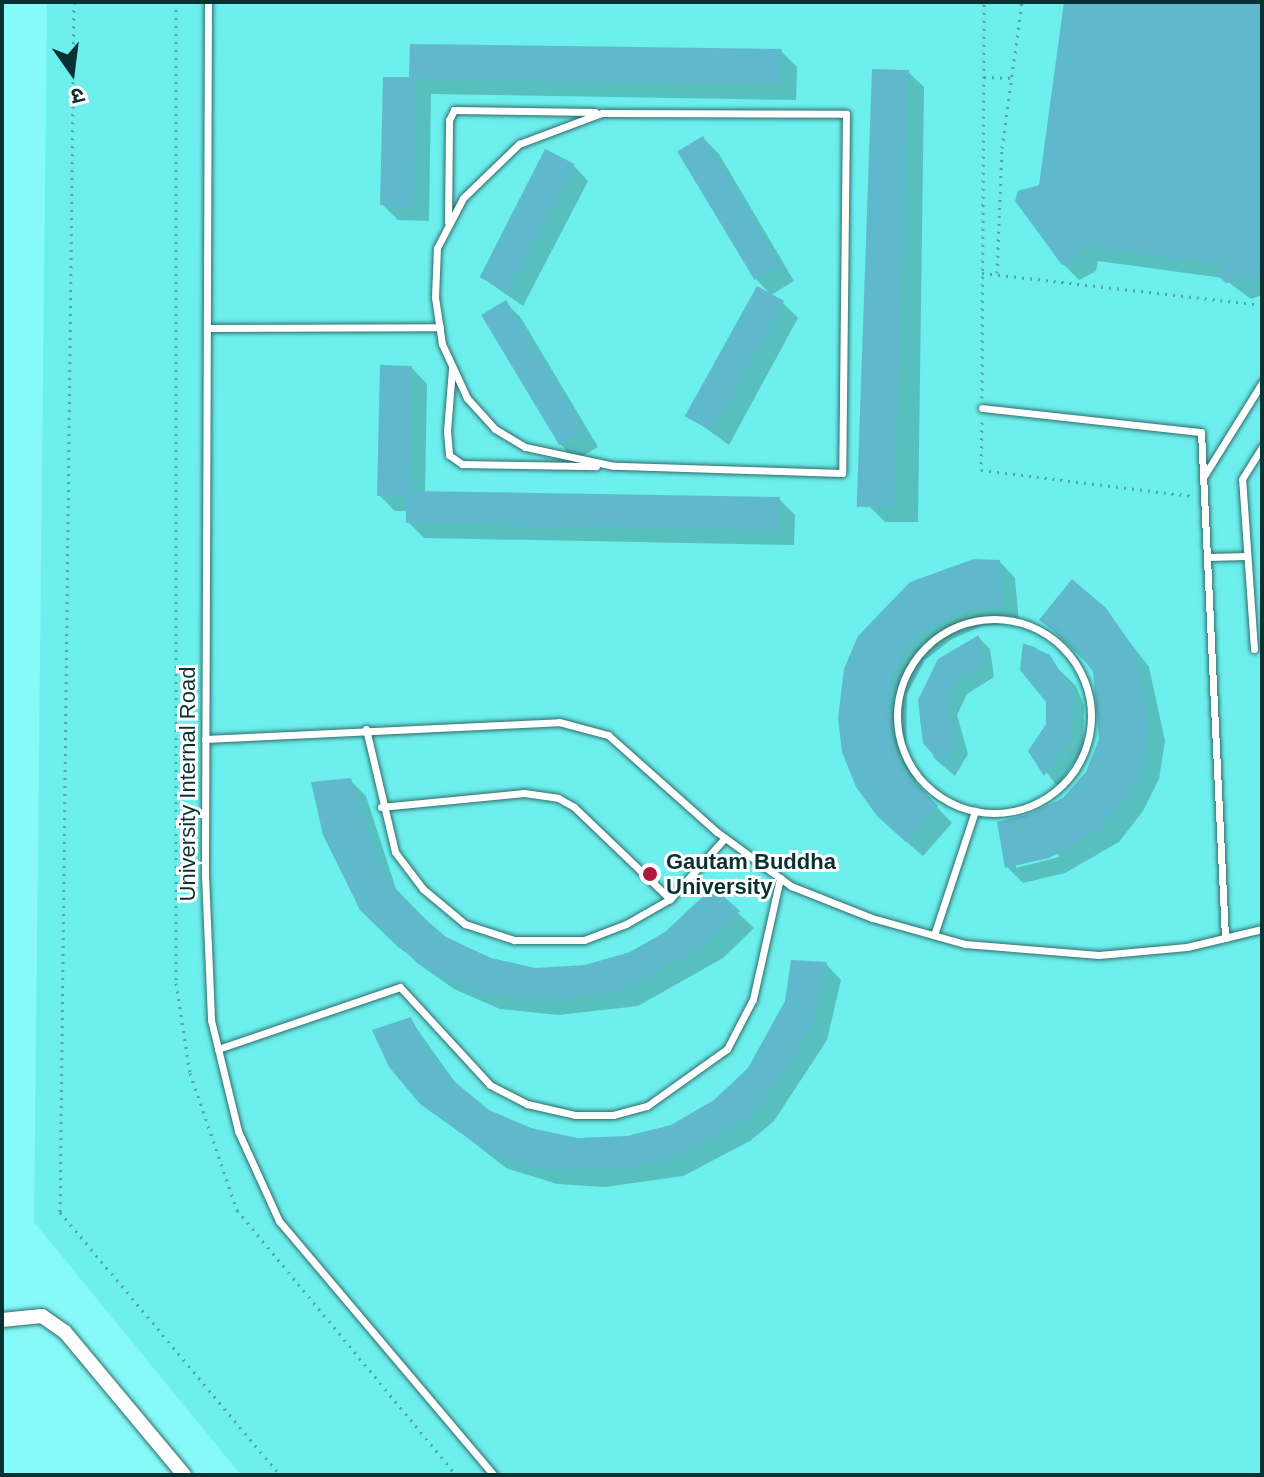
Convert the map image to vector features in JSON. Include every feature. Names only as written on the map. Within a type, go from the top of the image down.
[{"type":"street","points":[[2,1320],[42,1316],[65,1332],[184,1475]]},
{"type":"lane","name":"University Internal Road","points":[[208,2],[205,875],[211,1020],[238,1131],[279,1221],[494,1475]]},
{"type":"lane","points":[[448,226],[449,120],[454,110],[846,114],[842,473],[462,464],[449,455],[447,431],[452,365]]},
{"type":"lane","points":[[602,113],[519,144],[463,198],[437,248],[440,327],[467,398],[495,429],[525,447],[614,466]]},
{"type":"lane","points":[[207,328],[440,327]]},
{"type":"lane","points":[[1204,476],[1262,383]]},
{"type":"lane","points":[[982,408],[1201,432],[1225,938]]},
{"type":"lane","points":[[1254,649],[1242,479],[1262,447]]},
{"type":"lane","points":[[1207,557],[1247,556]]},
{"type":"lane","points":[[988,618],[1033,626],[1062,645],[1086,679],[1093,716],[1085,754],[1066,783],[1031,807],[991,814],[975,811],[955,806],[925,787],[902,753],[895,712],[903,678],[924,647],[957,625],[988,618]]},
{"type":"lane","points":[[205,739],[559,722],[608,735],[725,838],[780,878],[872,918],[965,944],[1099,955],[1225,938],[1262,929]]},
{"type":"lane","points":[[366,729],[381,807],[395,852],[423,889],[465,924],[514,940],[584,940],[670,899],[725,838]]},
{"type":"lane","points":[[381,807],[524,793],[558,798],[574,807],[670,899]]},
{"type":"lane","points":[[934,935],[975,811]]},
{"type":"lane","points":[[218,1049],[400,987],[480,1076],[527,1104],[575,1115],[613,1115],[647,1106],[727,1049],[753,999],[780,878]]},
{"type":"path","points":[[74,2],[60,1212],[280,1475]]},
{"type":"path","points":[[984,2],[981,470],[1205,497]]},
{"type":"path","points":[[997,274],[1002,148],[1022,2]]},
{"type":"path","points":[[984,77],[1011,78]]},
{"type":"path","points":[[982,273],[1262,305]]},
{"type":"shaded area","name":"Gautam Buddha University","points":[[47,2],[1262,2],[1262,1475],[241,1475],[34,1222]]},
{"type":"building","points":[[1064,2],[1262,2],[1262,269],[1250,279],[1226,283],[1218,276],[1222,265],[1082,246],[1080,255],[1062,265],[1015,201],[1018,191],[1039,185]]},
{"type":"building","points":[[410,44],[782,49],[781,85],[416,79],[414,206],[380,205],[383,77],[409,77]]},
{"type":"building","points":[[872,69],[909,70],[894,508],[857,507]]},
{"type":"building","points":[[703,136],[780,265],[755,280],[677,151]]},
{"type":"building","points":[[545,149],[574,164],[509,292],[480,277]]},
{"type":"building","points":[[757,286],[784,301],[712,431],[685,416]]},
{"type":"building","points":[[506,300],[584,430],[559,445],[481,315]]},
{"type":"building","points":[[380,365],[412,366],[410,491],[780,497],[779,530],[406,523],[406,496],[377,496]]},
{"type":"building","points":[[974,559],[1000,560],[1004,607],[966,611],[936,624],[909,645],[892,678],[891,740],[903,769],[938,806],[906,842],[877,816],[856,787],[842,752],[838,718],[844,669],[858,636],[910,582]]},
{"type":"building","points":[[1072,579],[1106,608],[1134,649],[1150,724],[1144,762],[1128,795],[1103,826],[1049,858],[1005,868],[997,822],[1030,814],[1063,798],[1086,772],[1099,739],[1093,672],[1076,648],[1039,620]]},
{"type":"building","points":[[979,635],[983,665],[955,682],[947,702],[957,742],[943,766],[923,743],[918,700],[938,659]]},
{"type":"building","points":[[1023,643],[1050,655],[1073,693],[1072,738],[1044,776],[1028,751],[1046,724],[1046,702],[1020,670]]},
{"type":"building","points":[[351,778],[381,871],[410,906],[446,937],[491,958],[535,968],[585,965],[630,952],[665,932],[713,887],[740,911],[707,942],[622,991],[541,1001],[483,994],[436,974],[398,947],[360,910],[323,835],[311,782]]},
{"type":"building","points":[[791,960],[827,962],[812,1024],[785,1071],[759,1106],[734,1126],[691,1151],[635,1168],[540,1169],[489,1153],[420,1104],[389,1067],[372,1030],[411,1017],[427,1051],[455,1082],[489,1110],[531,1128],[577,1138],[627,1136],[671,1125],[714,1100],[748,1068],[785,1001]]},
{"type":"place","name":"Gautam Buddha University","points":[[650,874]]}]
